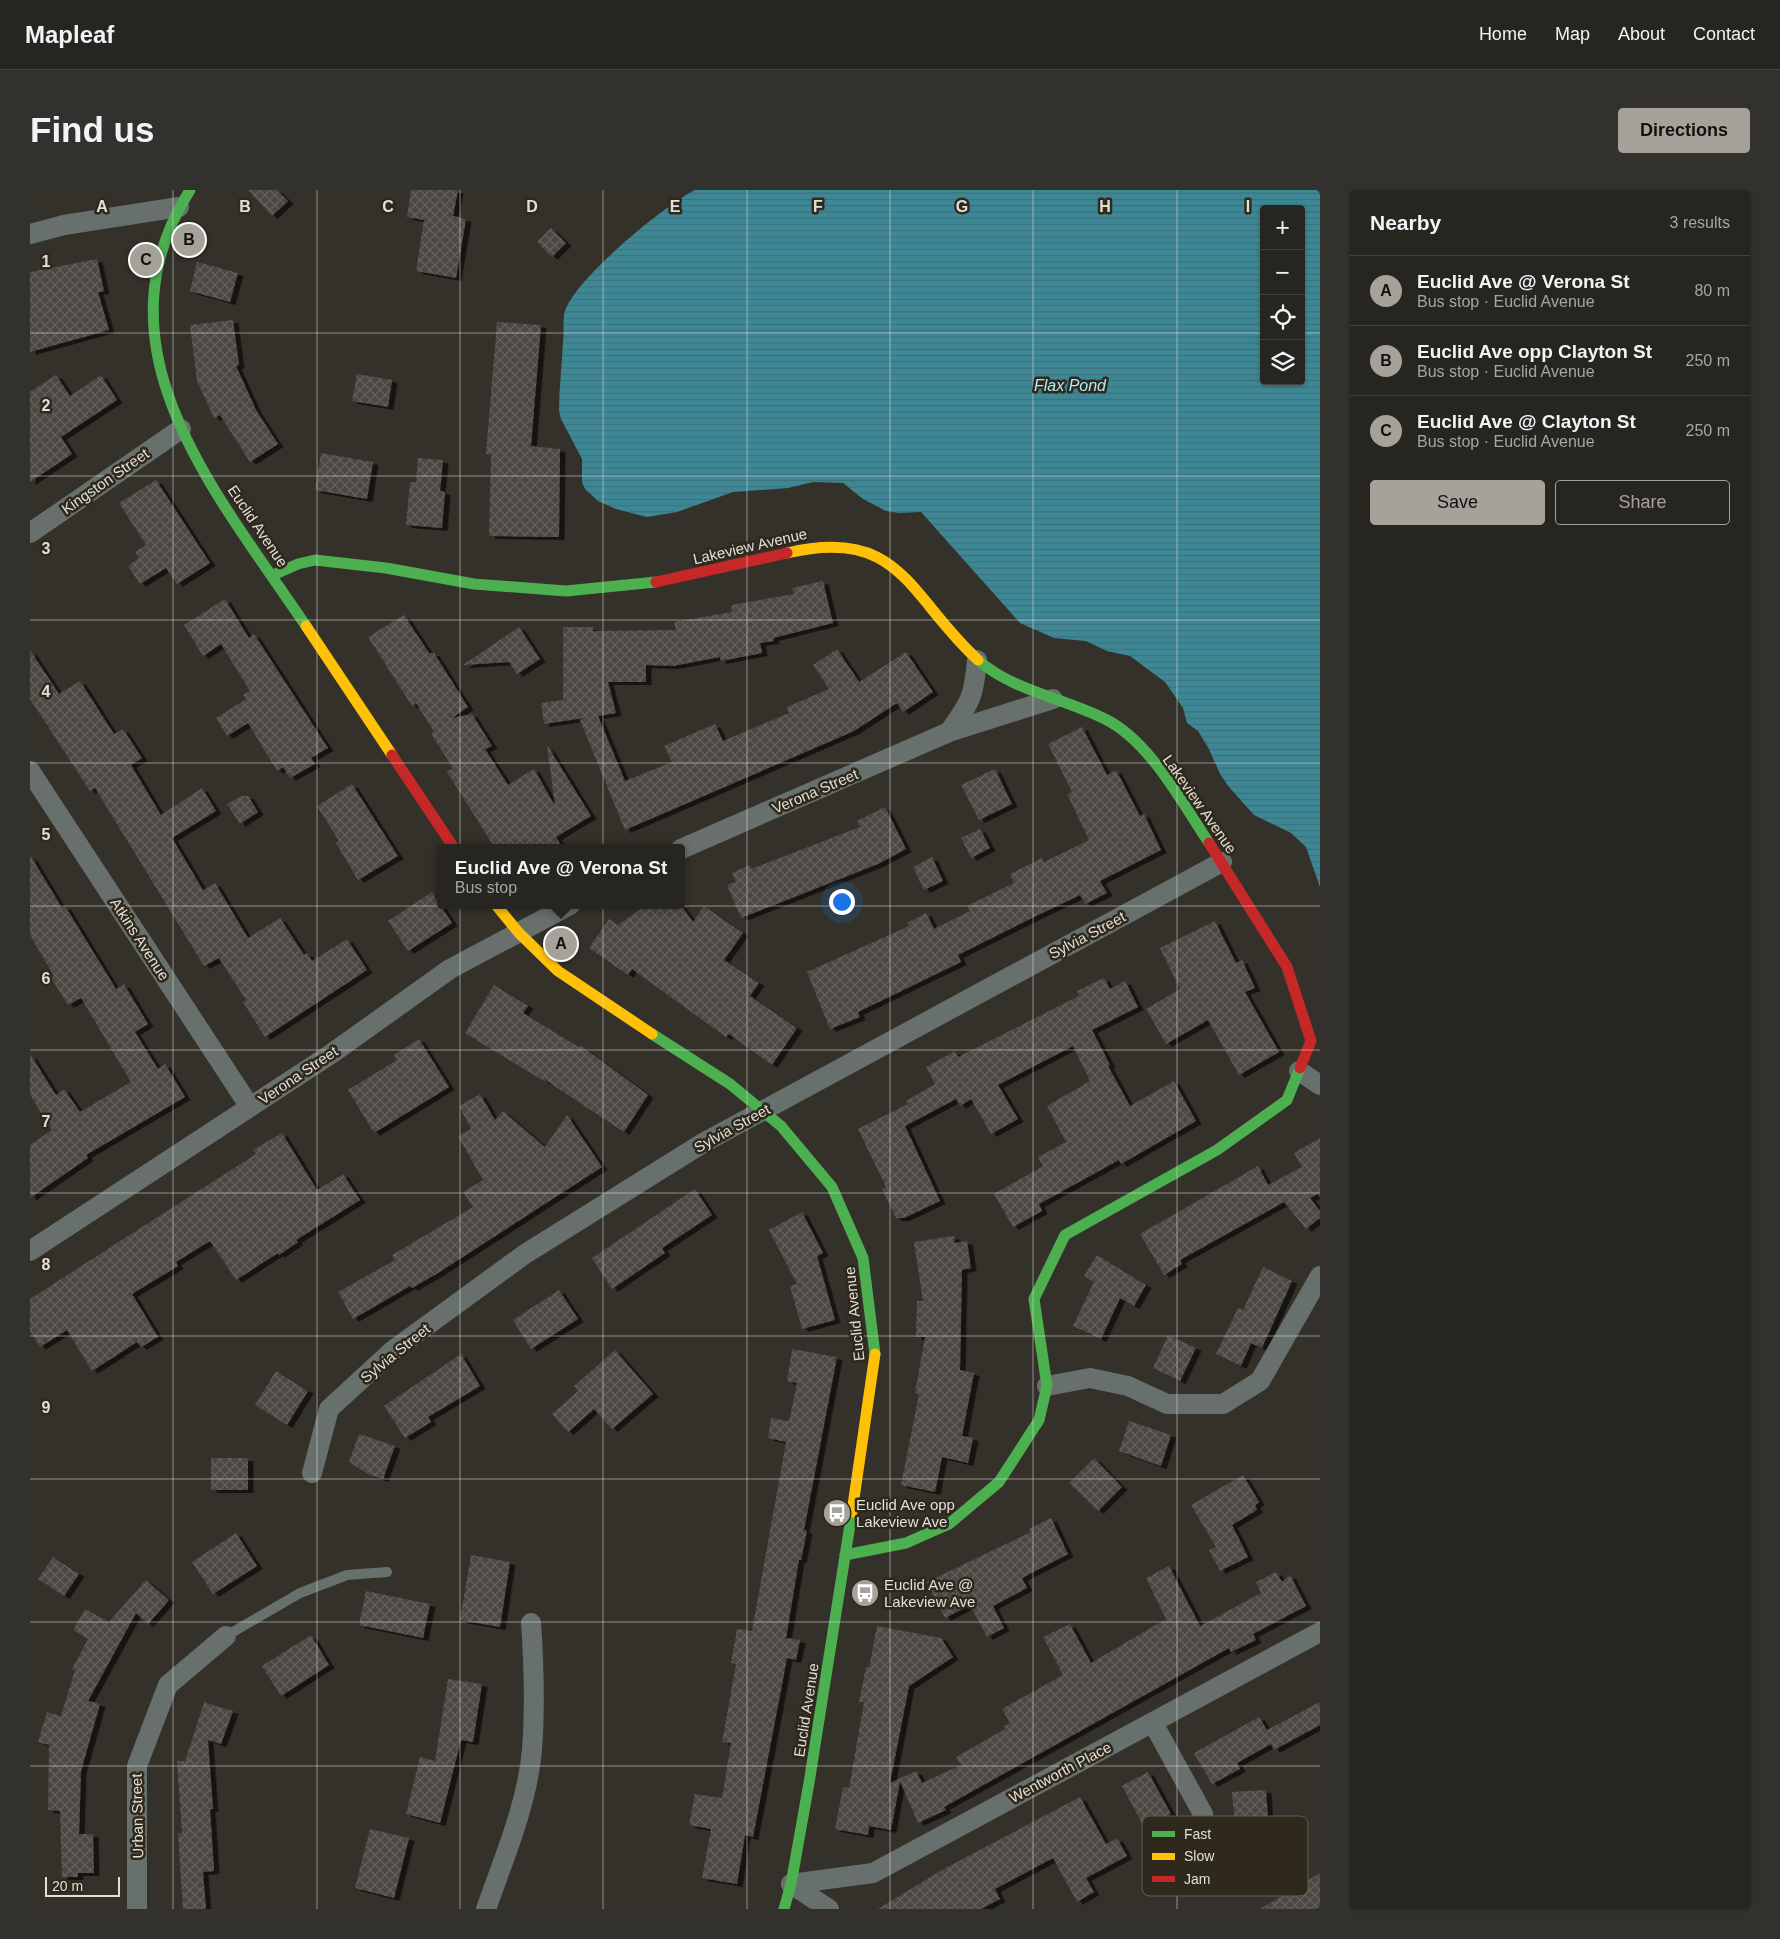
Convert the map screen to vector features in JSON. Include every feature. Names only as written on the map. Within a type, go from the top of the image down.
[{"type":"street","name":"Euclid Avenue","points":[[190,190],[176,202],[158,257],[153,334],[160,375],[181,429],[195,457],[451,844]]},
{"type":"street","points":[[30,234],[64,225],[176,202]]},
{"type":"street","name":"Kingston Street","points":[[30,533],[181,429]]},
{"type":"street","name":"Lakeview Avenue","points":[[273,575],[298,564],[315,560],[366,566],[474,584],[566,591],[668,581],[780,553],[825,546],[841,546],[873,554],[903,574],[947,630],[977,660],[1003,677],[1053,699],[1092,713],[1128,734],[1156,764],[1222,862],[1287,968],[1311,1041],[1287,1100],[1217,1150],[1065,1235],[1034,1299],[1047,1386],[1039,1420],[999,1482],[949,1524],[906,1543],[845,1555]]},
{"type":"street","points":[[949,732],[970,703],[975,685],[977,660]]},
{"type":"street","name":"Verona Street","points":[[685,847],[949,732],[1053,699]]},
{"type":"street","name":"Atkins Avenue","points":[[30,771],[250,1107]]},
{"type":"street","name":"Sylvia Street","points":[[312,1473],[329,1409],[392,1351],[526,1254],[703,1143],[1222,862]]},
{"type":"street","name":"Euclid Avenue","points":[[499,909],[519,934],[570,980],[730,1084],[781,1126],[832,1187],[863,1258],[876,1359],[791,1884],[784,1909]]},
{"type":"street","name":"Verona Street","points":[[30,1251],[331,1054],[450,970],[563,909]]},
{"type":"street","points":[[1299,1070],[1320,1085]]},
{"type":"street","points":[[1047,1386],[1090,1378],[1128,1386],[1167,1404],[1222,1404],[1260,1381],[1320,1276]]},
{"type":"street","points":[[486,1909],[518,1817],[532,1752],[533,1659],[531,1624]]},
{"type":"street","name":"Wentworth Place","points":[[791,1884],[837,1880],[873,1873],[1320,1632]]},
{"type":"street","name":"Urban Street","points":[[137,1909],[137,1766],[168,1686],[226,1636]]},
{"type":"street","points":[[1153,1723],[1203,1814]]},
{"type":"street","points":[[791,1884],[828,1909]]},
{"type":"lane","points":[[226,1636],[300,1593],[347,1575],[387,1572]]},
{"type":"water","name":"Flax Pond","points":[[695,190],[1320,190],[1320,887],[1306,847],[1291,833],[1254,815],[1229,787],[1220,774],[1209,749],[1198,731],[1187,723],[1183,708],[1165,682],[1130,656],[1107,651],[1086,641],[1054,638],[1020,623],[921,512],[899,513],[886,511],[863,499],[843,483],[813,482],[788,488],[733,492],[677,512],[647,517],[616,509],[598,501],[585,489],[582,482],[582,459],[561,419],[559,411],[564,315],[570,301],[582,284],[600,265],[663,211]]},
{"type":"building","points":[[248,190],[277,190],[288,201],[272,216]]},
{"type":"building","points":[[411,190],[458,190],[453,216],[466,219],[456,278],[416,271],[424,220],[407,217]]},
{"type":"building","points":[[551,228],[566,243],[552,257],[537,242]]},
{"type":"building","points":[[97,259],[104,291],[98,292],[109,330],[30,352],[30,272]]},
{"type":"building","points":[[197,262],[238,273],[230,302],[190,291]]},
{"type":"building","points":[[233,320],[239,365],[236,366],[256,410],[278,444],[250,462],[220,415],[214,418],[197,381],[190,325]]},
{"type":"building","points":[[497,322],[541,325],[531,446],[560,449],[559,537],[489,536],[491,455],[486,454]]},
{"type":"building","points":[[357,374],[392,380],[388,407],[352,401]]},
{"type":"building","points":[[56,375],[70,396],[101,375],[117,400],[61,437],[72,454],[30,482],[30,392]]},
{"type":"building","points":[[321,453],[373,462],[367,499],[315,490]]},
{"type":"building","points":[[418,458],[443,460],[440,491],[445,492],[442,528],[406,525],[410,482],[416,482]]},
{"type":"building","points":[[156,480],[210,563],[177,584],[166,568],[140,584],[128,566],[139,558],[135,552],[146,545],[119,503]]},
{"type":"building","points":[[823,581],[833,623],[773,638],[774,641],[760,643],[762,653],[721,661],[720,657],[673,666],[646,665],[646,682],[608,682],[616,713],[598,716],[625,781],[672,762],[664,746],[715,724],[723,741],[789,713],[787,707],[829,689],[813,665],[837,649],[859,682],[906,652],[933,692],[903,712],[897,703],[854,731],[625,830],[580,720],[584,718],[544,724],[541,703],[563,700],[563,627],[593,627],[593,631],[676,630],[674,622],[732,612],[731,605],[794,594],[792,588]]},
{"type":"building","points":[[225,599],[249,638],[254,634],[328,748],[311,758],[315,764],[290,778],[283,767],[277,771],[248,723],[227,736],[216,718],[246,699],[243,695],[250,691],[221,644],[203,656],[184,625]]},
{"type":"building","points":[[404,615],[429,653],[434,653],[468,707],[452,718],[472,714],[492,746],[485,749],[508,785],[534,769],[555,806],[547,745],[591,816],[556,837],[560,844],[492,844],[447,772],[453,768],[431,734],[434,732],[416,703],[412,706],[368,637]]},
{"type":"building","points":[[519,627],[540,659],[517,674],[509,662],[463,665]]},
{"type":"building","points":[[30,650],[59,694],[80,681],[114,734],[123,729],[142,758],[131,765],[161,815],[202,788],[216,811],[172,838],[203,890],[215,883],[248,938],[280,918],[304,955],[307,953],[312,961],[347,939],[367,970],[265,1037],[243,1002],[246,1000],[219,958],[204,966],[95,788],[90,791],[30,699]]},
{"type":"building","points":[[1082,727],[1107,775],[1116,770],[1140,816],[1144,814],[1161,850],[1100,881],[1107,893],[1085,904],[1080,895],[1032,918],[958,955],[961,962],[858,1012],[860,1017],[830,1029],[807,972],[909,926],[907,923],[926,913],[934,929],[970,911],[967,906],[1014,883],[1010,874],[1042,858],[1044,862],[1089,840],[1067,794],[1072,792],[1048,744]]},
{"type":"building","points":[[995,769],[1012,804],[979,820],[961,785]]},
{"type":"building","points":[[352,784],[398,856],[358,880],[336,843],[339,841],[317,806]]},
{"type":"building","points":[[241,796],[248,796],[258,812],[240,824],[227,804]]},
{"type":"building","points":[[885,807],[906,849],[878,864],[741,918],[727,885],[736,882],[732,873],[750,865],[751,869],[860,827],[857,821]]},
{"type":"building","points":[[980,829],[990,848],[971,858],[961,838]]},
{"type":"building","points":[[30,855],[62,908],[65,906],[116,989],[124,984],[148,1024],[135,1032],[158,1069],[165,1064],[185,1097],[86,1155],[88,1158],[30,1198],[30,1145],[52,1130],[30,1095],[30,1054],[56,1095],[64,1089],[80,1112],[131,1082],[81,998],[68,1005],[51,978],[54,976],[30,935]]},
{"type":"building","points":[[932,857],[943,881],[924,890],[913,867]]},
{"type":"building","points":[[432,892],[437,900],[437,909],[443,909],[452,923],[408,951],[388,921]]},
{"type":"building","points":[[704,906],[743,933],[724,960],[759,983],[750,996],[797,1028],[772,1065],[729,1034],[726,1037],[632,969],[628,975],[589,948],[609,919],[618,925],[640,909],[684,909],[693,922]]},
{"type":"building","points":[[1215,921],[1236,963],[1242,960],[1255,988],[1245,992],[1279,1052],[1239,1075],[1208,1020],[1166,1044],[1146,1009],[1180,989],[1160,948]]},
{"type":"building","points":[[1104,978],[1110,989],[1125,981],[1138,1007],[1092,1030],[1110,1065],[1108,1066],[1130,1106],[1174,1081],[1196,1121],[1121,1164],[1119,1160],[1039,1204],[1042,1211],[1013,1227],[994,1194],[1043,1166],[1038,1157],[1066,1142],[1047,1106],[1090,1081],[1073,1046],[998,1085],[1018,1119],[991,1134],[971,1099],[960,1106],[956,1099],[905,1126],[940,1201],[904,1218],[896,1218],[882,1189],[886,1187],[858,1129],[908,1104],[906,1101],[935,1084],[926,1067],[955,1051],[958,1057],[1079,996],[1077,991]]},
{"type":"building","points":[[494,985],[528,1006],[523,1013],[579,1047],[580,1045],[648,1095],[624,1132],[544,1079],[547,1083],[465,1033]]},
{"type":"building","points":[[419,1039],[449,1087],[374,1133],[348,1090],[397,1060],[394,1055]]},
{"type":"building","points":[[480,1094],[495,1120],[503,1111],[545,1147],[567,1115],[602,1167],[438,1273],[412,1288],[410,1286],[353,1319],[338,1292],[395,1260],[392,1255],[473,1207],[463,1192],[483,1180],[458,1136],[471,1129],[459,1106]]},
{"type":"building","points":[[282,1133],[317,1190],[343,1174],[360,1200],[296,1240],[298,1242],[279,1255],[278,1253],[236,1280],[210,1241],[176,1262],[178,1266],[132,1294],[158,1337],[141,1347],[137,1342],[92,1371],[67,1330],[40,1347],[30,1331],[30,1299],[256,1154],[253,1150]]},
{"type":"building","points":[[1320,1138],[1320,1198],[1318,1194],[1310,1198],[1320,1211],[1320,1218],[1306,1229],[1284,1202],[1180,1260],[1182,1264],[1164,1275],[1140,1234],[1258,1166],[1268,1185],[1302,1167],[1294,1153]]},
{"type":"building","points":[[695,1189],[712,1215],[662,1248],[665,1253],[612,1289],[592,1258]]},
{"type":"building","points":[[802,1212],[823,1253],[817,1256],[835,1320],[802,1329],[790,1286],[797,1284],[769,1230]]},
{"type":"building","points":[[954,1236],[955,1243],[967,1241],[971,1268],[962,1270],[960,1370],[974,1373],[962,1436],[973,1438],[968,1463],[942,1457],[935,1492],[901,1485],[919,1394],[915,1393],[925,1337],[916,1337],[917,1301],[923,1301],[914,1242]]},
{"type":"building","points":[[1097,1255],[1146,1285],[1134,1306],[1120,1298],[1101,1339],[1073,1326],[1094,1282],[1084,1276]]},
{"type":"building","points":[[1263,1267],[1292,1281],[1262,1348],[1251,1343],[1241,1366],[1216,1354],[1238,1308],[1243,1310]]},
{"type":"building","points":[[559,1290],[578,1319],[531,1349],[513,1320]]},
{"type":"building","points":[[1168,1335],[1196,1348],[1180,1381],[1153,1368]]},
{"type":"building","points":[[792,1349],[837,1357],[804,1530],[807,1531],[801,1560],[799,1560],[786,1638],[800,1640],[796,1660],[787,1658],[753,1837],[745,1835],[737,1884],[702,1878],[711,1829],[689,1825],[695,1794],[722,1798],[731,1743],[722,1742],[736,1664],[731,1663],[737,1629],[752,1631],[786,1442],[768,1438],[771,1418],[789,1421],[797,1383],[787,1381]]},
{"type":"building","points":[[615,1350],[653,1394],[612,1429],[594,1409],[568,1432],[552,1414],[578,1391],[574,1386]]},
{"type":"building","points":[[461,1354],[480,1386],[428,1417],[431,1422],[405,1438],[384,1406]]},
{"type":"building","points":[[276,1371],[308,1391],[287,1425],[255,1405]]},
{"type":"building","points":[[1129,1421],[1171,1435],[1161,1466],[1119,1451]]},
{"type":"building","points":[[359,1434],[395,1446],[383,1479],[370,1475],[349,1462]]},
{"type":"building","points":[[211,1458],[248,1458],[248,1490],[211,1490]]},
{"type":"building","points":[[1094,1458],[1122,1487],[1098,1511],[1069,1483]]},
{"type":"building","points":[[1243,1475],[1259,1502],[1255,1505],[1257,1510],[1232,1525],[1248,1557],[1220,1571],[1209,1550],[1216,1547],[1191,1505]]},
{"type":"building","points":[[1051,1518],[1068,1554],[1022,1578],[1027,1588],[993,1606],[1004,1628],[987,1637],[970,1605],[945,1618],[927,1582],[1031,1532],[1029,1529]]},
{"type":"building","points":[[236,1533],[257,1566],[213,1594],[192,1562]]},
{"type":"building","points":[[471,1555],[510,1562],[500,1627],[460,1620]]},
{"type":"building","points":[[53,1557],[79,1574],[64,1596],[38,1579]]},
{"type":"building","points":[[1169,1566],[1200,1626],[1261,1593],[1256,1582],[1276,1572],[1282,1582],[1290,1575],[1306,1606],[1253,1634],[1256,1640],[1231,1652],[1229,1648],[944,1807],[946,1810],[918,1823],[900,1781],[891,1830],[869,1826],[868,1835],[835,1829],[843,1787],[849,1788],[864,1702],[859,1702],[866,1667],[869,1668],[877,1626],[941,1638],[953,1657],[909,1686],[890,1783],[916,1771],[922,1783],[961,1765],[956,1757],[1005,1729],[1004,1726],[1010,1723],[1002,1709],[1063,1675],[1043,1637],[1070,1624],[1091,1663],[1166,1619],[1146,1578]]},
{"type":"building","points":[[146,1580],[169,1600],[148,1624],[136,1613],[88,1701],[100,1704],[81,1771],[79,1834],[93,1834],[94,1873],[78,1873],[78,1877],[62,1877],[60,1811],[48,1810],[49,1745],[38,1742],[47,1712],[61,1716],[75,1670],[72,1669],[88,1639],[73,1630],[85,1609],[109,1622]]},
{"type":"building","points":[[366,1591],[430,1604],[423,1638],[359,1625]]},
{"type":"building","points":[[311,1635],[329,1665],[281,1696],[262,1666]]},
{"type":"building","points":[[448,1679],[482,1684],[473,1742],[461,1740],[440,1823],[406,1814],[420,1757],[435,1761]]},
{"type":"building","points":[[205,1700],[206,1703],[233,1711],[221,1744],[208,1740],[213,1809],[210,1809],[214,1871],[203,1872],[206,1909],[183,1909],[178,1833],[182,1833],[177,1761],[185,1761]]},
{"type":"building","points":[[1320,1702],[1320,1725],[1274,1750],[1271,1744],[1237,1763],[1240,1769],[1212,1784],[1194,1753],[1259,1717],[1267,1730]]},
{"type":"building","points":[[1148,1772],[1171,1814],[1168,1816],[1142,1816],[1142,1823],[1122,1786]]},
{"type":"building","points":[[1266,1790],[1268,1816],[1234,1816],[1232,1792]]},
{"type":"building","points":[[1080,1797],[1106,1844],[1117,1838],[1127,1856],[1086,1878],[1094,1892],[1077,1902],[1053,1858],[995,1889],[1000,1899],[981,1909],[878,1909],[942,1870]]},
{"type":"building","points":[[370,1829],[409,1838],[394,1898],[355,1888]]},
{"type":"building","points":[[1320,1873],[1320,1909],[1260,1909],[1282,1896],[1308,1896],[1308,1880]]},
{"type":"traffic: fast","points":[[190,190],[162,249],[153,307],[159,364],[178,419],[204,473],[237,526],[306,626]]},
{"type":"traffic: fast","points":[[273,575],[298,564],[315,560],[386,568],[474,584],[566,591],[656,582]]},
{"type":"traffic: fast","points":[[978,660],[992,671],[1023,687],[1089,712],[1121,729],[1151,757],[1209,843]]},
{"type":"traffic: fast","points":[[652,1034],[730,1084],[781,1126],[832,1187],[863,1258],[875,1354]]},
{"type":"traffic: fast","points":[[845,1555],[906,1543],[949,1524],[999,1482],[1039,1420],[1047,1386],[1034,1299],[1065,1235],[1217,1150],[1287,1100],[1300,1068]]},
{"type":"traffic: fast","points":[[784,1909],[791,1884],[809,1783],[852,1512]]},
{"type":"traffic: slow","points":[[787,553],[825,547],[855,549],[879,558],[899,572],[954,636],[978,660]]},
{"type":"traffic: slow","points":[[306,626],[392,755]]},
{"type":"traffic: slow","points":[[499,909],[519,933],[558,971],[652,1034]]},
{"type":"traffic: slow","points":[[852,1512],[875,1354]]},
{"type":"traffic: jam","points":[[656,582],[787,553]]},
{"type":"traffic: jam","points":[[392,755],[451,844]]},
{"type":"traffic: jam","points":[[1209,843],[1287,967],[1311,1041],[1300,1068]]},
{"type":"place","name":"Euclid Ave opp Clayton St","points":[[189,240]]},
{"type":"place","name":"Euclid Ave @ Clayton St","points":[[146,260]]},
{"type":"place","name":"Euclid Ave @ Verona St","points":[[561,944]]},
{"type":"place","name":"Euclid Ave opp Lakeview Ave","points":[[837,1513]]},
{"type":"place","name":"Euclid Ave @ Lakeview Ave","points":[[865,1593]]}]
